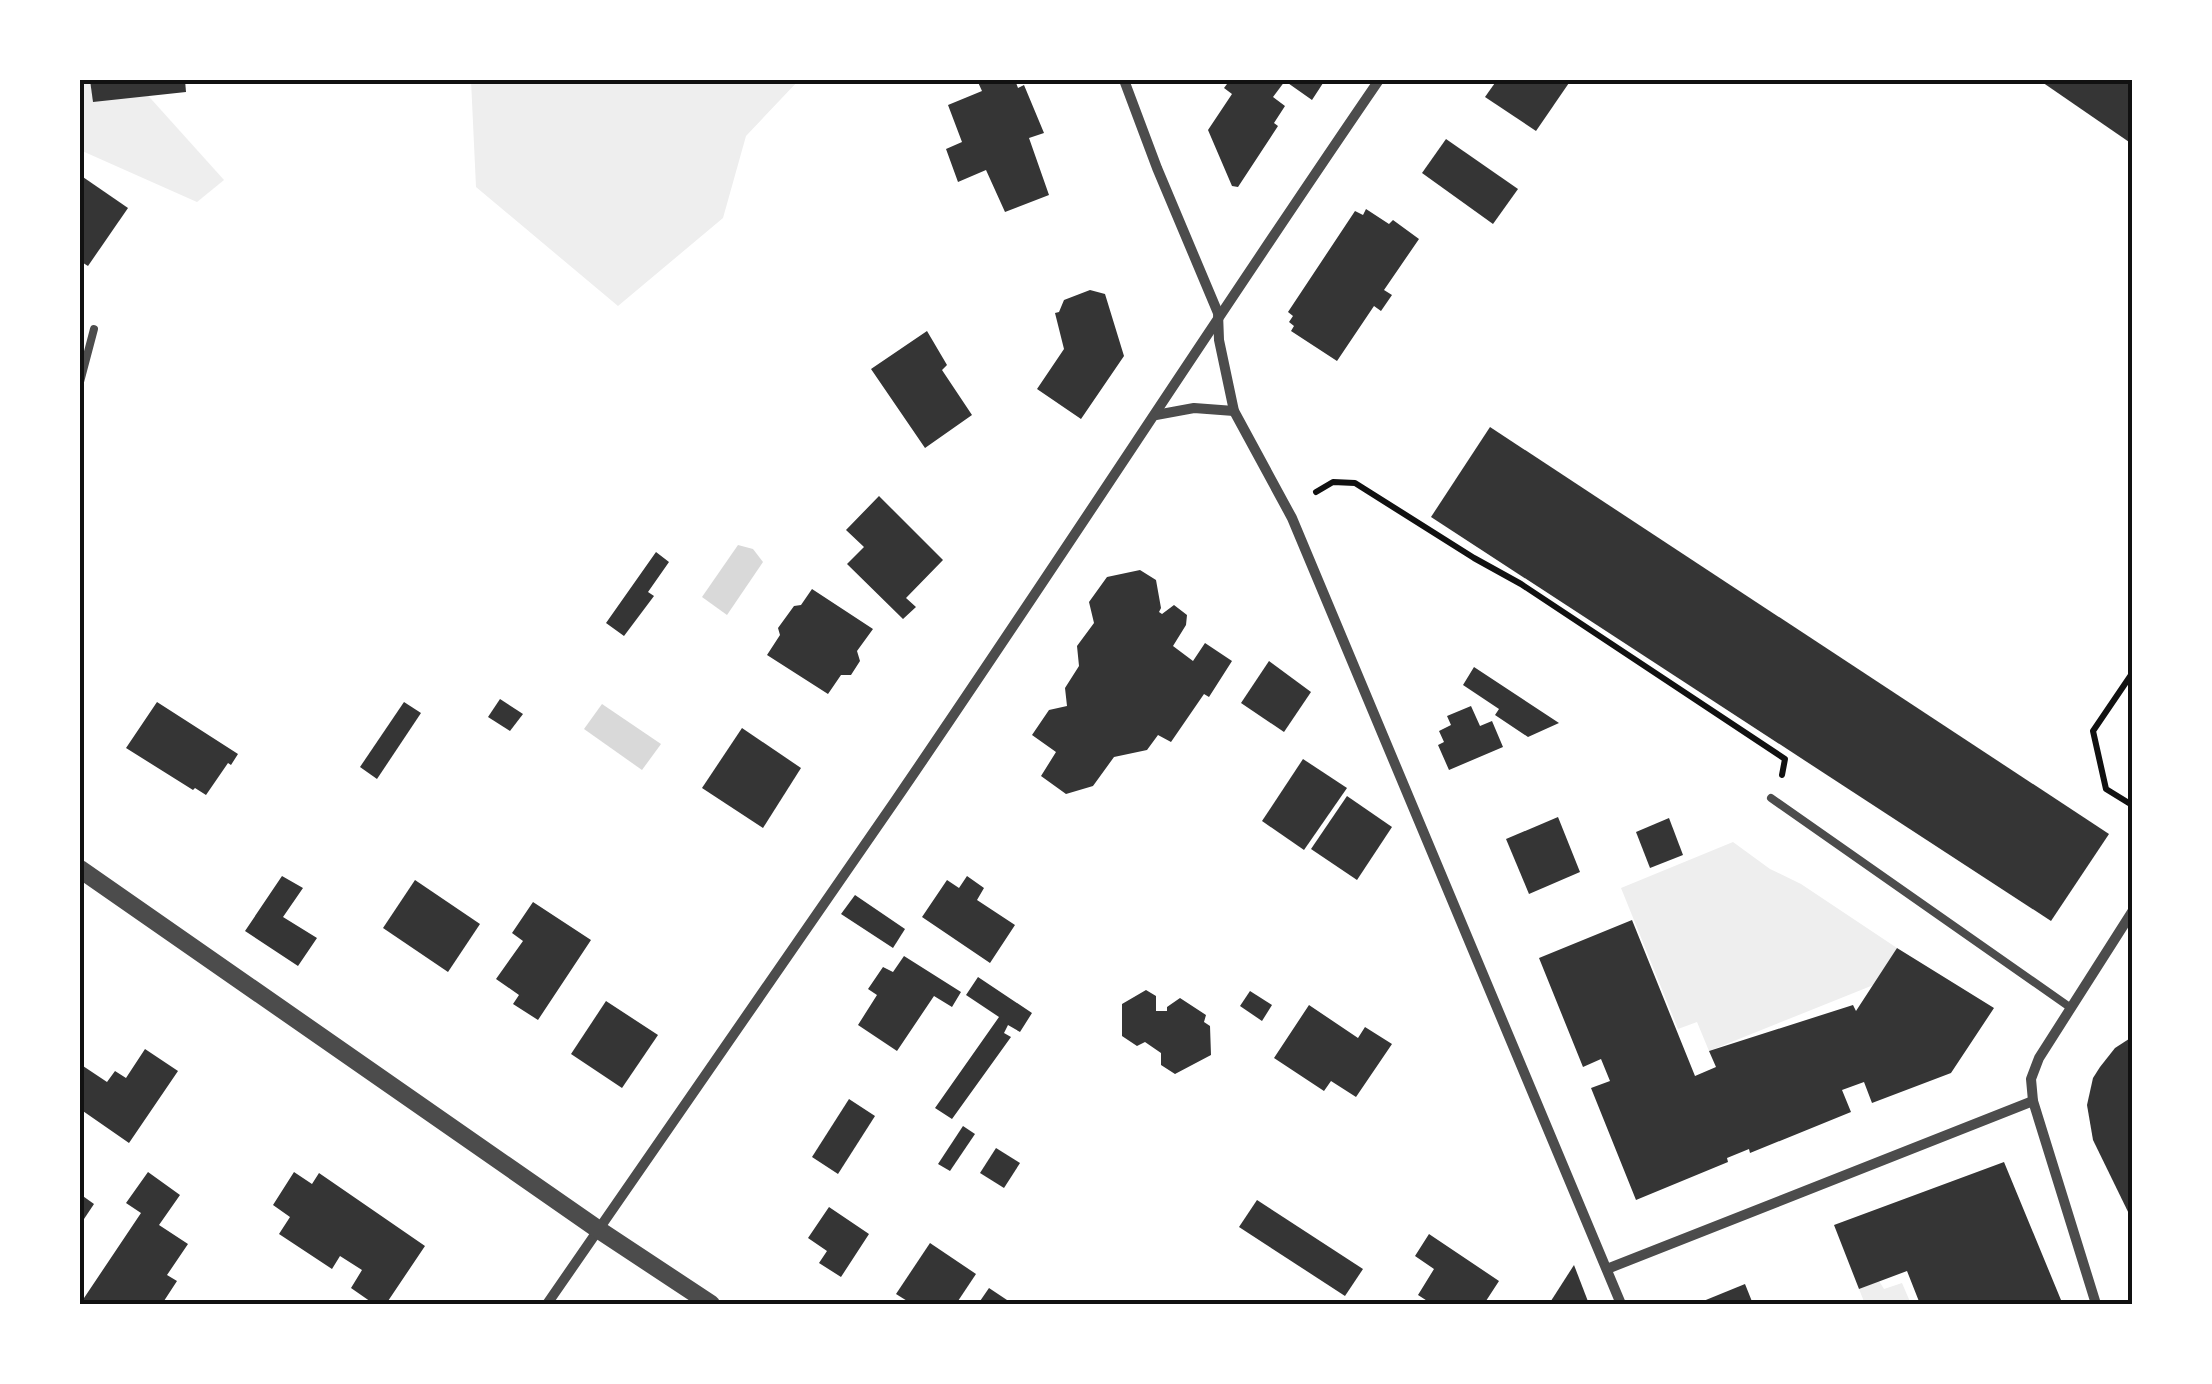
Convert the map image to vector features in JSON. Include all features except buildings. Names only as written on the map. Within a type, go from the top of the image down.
[{"type":"street","points":[[1124,80],[1218,313],[1234,411],[1292,518],[1622,1304]]},
{"type":"street","points":[[547,1304],[905,787],[1156,415],[1218,313],[1378,80]]},
{"type":"street","points":[[1156,415],[1194,408],[1234,411]]},
{"type":"street","points":[[80,870],[598,1230],[711,1304]]},
{"type":"street","points":[[2096,1304],[2033,1102],[2031,1080],[2034,1068],[2070,1008],[2132,912]]},
{"type":"street","points":[[1608,1269],[2033,1102]]},
{"type":"lane","points":[[80,382],[94,329]]},
{"type":"lane","points":[[1770,798],[2070,1008]]},
{"type":"path","points":[[1316,492],[1334,482],[1356,483],[1521,584],[1785,759],[1770,798]]},
{"type":"path","points":[[2131,675],[2093,732],[2106,789],[2132,805]]},
{"type":"shaded area","points":[[80,80],[134,80],[224,180],[197,202],[80,150]]},
{"type":"shaded area","points":[[471,80],[799,80],[746,136],[723,218],[618,306],[476,187]]},
{"type":"shaded area","points":[[738,545],[753,549],[763,562],[727,615],[702,597]]},
{"type":"shaded area","points":[[602,704],[661,744],[642,770],[584,729]]},
{"type":"shaded area","points":[[1733,842],[1897,948],[1876,984],[1709,1051],[1697,1022],[1678,1029],[1621,888]]},
{"type":"shaded area","points":[[1879,1281],[1884,1289],[1902,1283],[1911,1304],[1865,1304],[1859,1289]]}]
